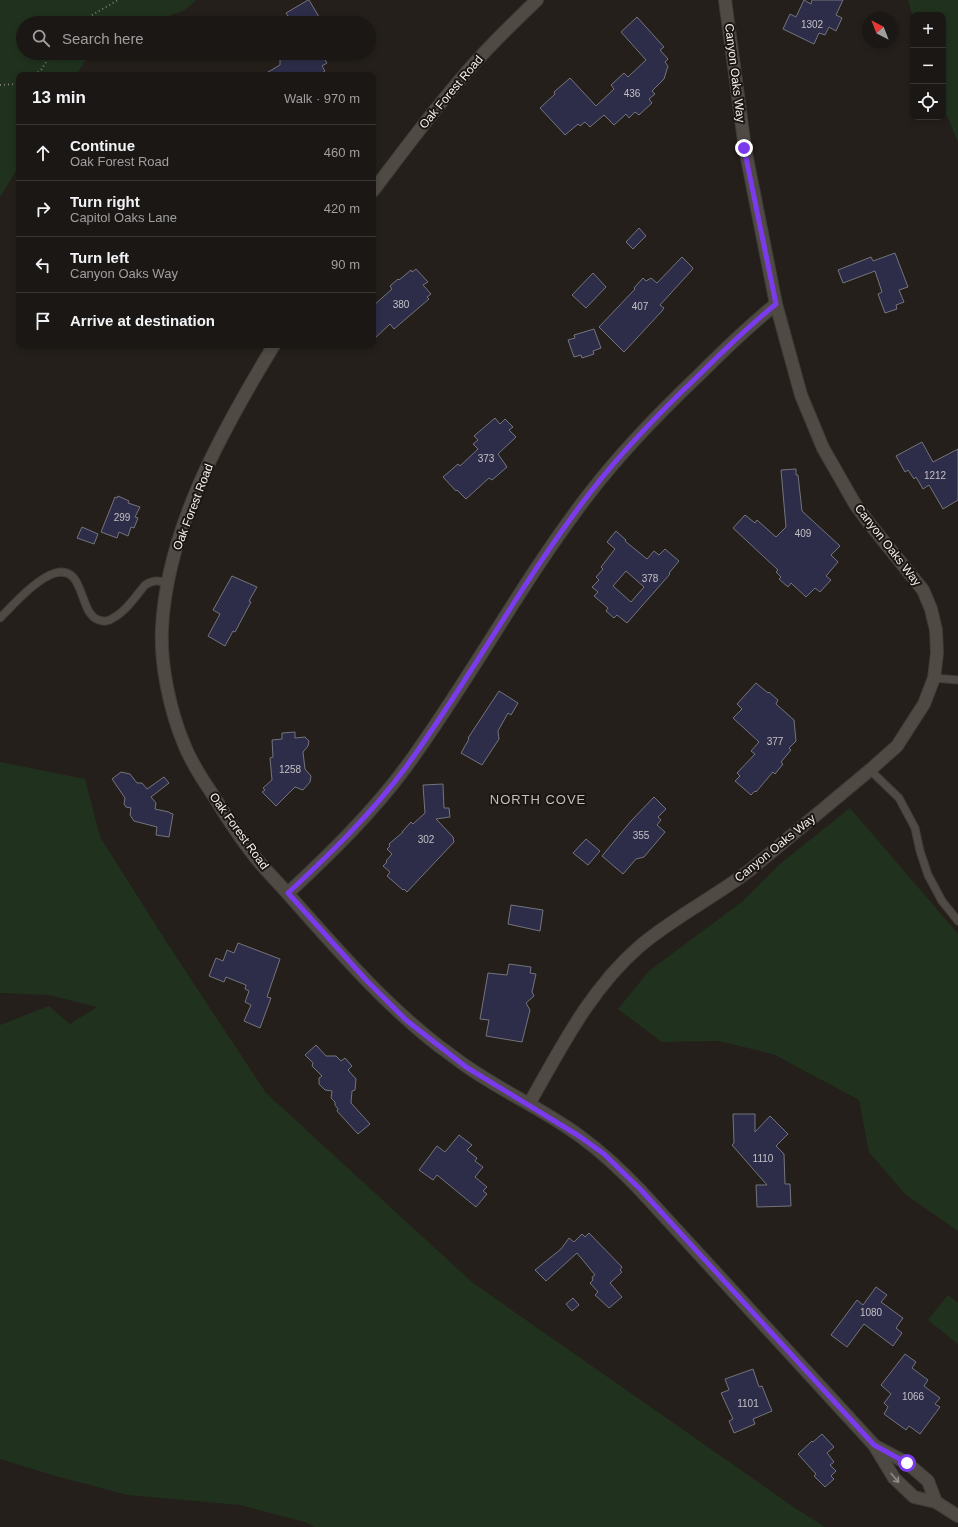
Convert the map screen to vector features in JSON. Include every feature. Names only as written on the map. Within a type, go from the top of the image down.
[{"type":"street","name":"Oak Forest Road","points":[[376,187],[418,131],[460,80],[509,26],[537,0]]},
{"type":"street","name":"Canyon Oaks Way","points":[[529,1104],[584,1010],[603,984],[623,962],[661,929],[738,879],[897,746],[909,730],[924,704],[934,678],[937,653],[936,630],[931,609],[923,590],[855,504],[823,448],[801,395],[776,304],[744,148],[725,0]]},
{"type":"street","points":[[288,893],[339,844],[374,807],[406,768],[547,553],[590,493],[615,462],[678,395],[750,325],[776,304]]},
{"type":"street","name":"Oak Forest Road","points":[[272,348],[238,404],[205,472],[182,529],[170,566],[167,583],[161,630],[163,666],[176,722],[185,746],[199,774],[233,827],[253,854],[367,981],[406,1020],[466,1067],[529,1104],[604,1154],[624,1173],[874,1445],[894,1478],[914,1497],[936,1502]]},
{"type":"street","name":"Oak Forest Road","points":[[874,1445],[907,1463],[928,1481],[936,1502]]},
{"type":"street","points":[[936,1502],[958,1516]]},
{"type":"lane","points":[[0,618],[34,586],[56,573],[64,573],[70,575],[74,579],[79,586],[89,613],[95,619],[101,621],[108,621],[114,618],[145,585],[150,582],[156,581],[167,583]]},
{"type":"lane","points":[[934,678],[958,680]]},
{"type":"lane","points":[[870,770],[899,798],[915,828],[920,851],[928,875],[942,900],[958,921]]},
{"type":"path","points":[[90,16],[118,0]]},
{"type":"path","points":[[37,72],[47,60]]},
{"type":"path","points":[[0,85],[16,84]]},
{"type":"green space","points":[[0,0],[196,0],[185,10],[168,16],[16,16],[16,60],[86,60],[78,72],[16,72],[16,171],[0,197]]},
{"type":"green space","points":[[908,0],[958,0],[958,142],[946,113],[946,12],[911,12]]},
{"type":"green space","points":[[0,762],[85,779],[100,837],[167,943],[266,1093],[473,1283],[795,1508],[825,1527],[314,1527],[305,1522],[240,1505],[128,1495],[52,1475],[0,1459],[0,1025],[49,1006],[70,1024],[97,1007],[49,995],[0,993]]},
{"type":"green space","points":[[850,808],[958,934],[958,1231],[906,1195],[869,1152],[859,1100],[773,1054],[718,1041],[662,1042],[618,1009],[649,971],[743,901],[780,864]]},
{"type":"green space","points":[[948,1295],[958,1303],[958,1344],[928,1320]]},
{"type":"building","points":[[309,0],[318,16],[288,16],[286,13]]},
{"type":"building","points":[[804,0],[811,4],[812,0],[843,0],[836,15],[842,18],[836,31],[829,27],[825,35],[819,33],[814,44],[783,29],[790,14],[796,17]]},
{"type":"building","points":[[637,17],[664,47],[660,50],[668,59],[665,62],[668,66],[664,79],[652,91],[655,94],[649,99],[652,103],[639,115],[635,112],[629,118],[626,114],[614,125],[604,115],[590,127],[585,122],[580,126],[578,124],[565,135],[540,108],[555,94],[554,92],[570,78],[596,106],[614,89],[611,85],[624,73],[628,77],[646,60],[621,32]]},
{"type":"building","points":[[280,60],[325,60],[327,63],[322,66],[325,71],[324,72],[268,72],[280,65]]},
{"type":"building","points":[[639,228],[646,236],[633,249],[626,242]]},
{"type":"building","points":[[895,253],[908,287],[899,290],[904,302],[896,305],[897,309],[885,313],[878,294],[882,292],[875,271],[843,283],[838,270],[871,257],[873,261]]},
{"type":"building","points":[[682,257],[693,268],[692,270],[660,305],[664,308],[662,311],[624,352],[599,327],[635,289],[634,288],[643,278],[646,281],[651,278],[657,283]]},
{"type":"building","points":[[416,269],[428,282],[423,285],[431,294],[427,297],[429,299],[394,329],[390,324],[376,337],[376,303],[392,289],[390,286],[398,279],[399,280],[411,270],[412,272]]},
{"type":"building","points":[[593,273],[606,287],[586,308],[572,295]]},
{"type":"building","points":[[594,329],[601,348],[593,351],[594,354],[582,358],[581,355],[574,357],[568,340],[575,338],[574,335]]},
{"type":"building","points":[[495,418],[500,424],[505,419],[513,427],[509,430],[516,437],[498,454],[507,467],[492,480],[489,478],[466,499],[443,477],[458,464],[460,466],[478,449],[473,444],[478,440],[474,436]]},
{"type":"building","points":[[922,442],[933,462],[958,449],[958,500],[943,509],[929,485],[923,489],[916,477],[914,479],[908,470],[905,472],[896,456]]},
{"type":"building","points":[[796,469],[802,511],[840,546],[831,555],[838,562],[826,576],[831,580],[820,592],[815,588],[806,597],[791,583],[788,587],[779,579],[781,577],[776,572],[778,570],[733,528],[745,515],[755,523],[757,520],[776,537],[786,527],[781,470]]},
{"type":"building","points":[[118,496],[129,501],[128,503],[140,507],[135,517],[138,518],[134,528],[131,527],[128,536],[119,532],[117,538],[101,532],[115,497],[117,498]]},
{"type":"building","points":[[82,527],[98,534],[94,544],[77,538]]},
{"type":"building","points":[[616,531],[626,540],[625,541],[647,559],[654,551],[659,555],[665,549],[679,561],[669,573],[670,574],[627,623],[617,615],[614,618],[606,611],[608,608],[594,596],[598,592],[592,587],[599,580],[596,577],[603,569],[601,567],[615,549],[607,542]],"holes":[[[626,571],[644,587],[631,602],[613,586]]]},
{"type":"building","points":[[232,576],[257,587],[235,632],[233,631],[225,646],[208,636],[220,614],[213,610]]},
{"type":"building","points":[[756,683],[778,700],[776,704],[794,720],[796,741],[789,748],[791,750],[781,762],[783,764],[775,774],[773,772],[756,792],[755,791],[751,795],[735,781],[740,776],[737,773],[755,754],[751,751],[759,742],[733,718],[742,709],[737,704]]},
{"type":"building","points":[[499,691],[518,703],[511,715],[508,713],[498,731],[499,739],[482,765],[461,753],[469,739],[468,738]]},
{"type":"building","points":[[295,732],[295,738],[305,737],[309,741],[308,746],[303,752],[305,769],[311,776],[310,782],[303,790],[295,787],[276,806],[262,792],[265,790],[263,788],[272,780],[270,758],[273,757],[272,740],[282,739],[282,733]]},
{"type":"building","points":[[121,772],[130,774],[137,783],[142,783],[147,789],[164,777],[169,783],[151,797],[156,803],[155,809],[173,814],[169,837],[156,835],[157,827],[134,821],[130,815],[131,808],[126,807],[124,804],[125,798],[112,779]]},
{"type":"building","points":[[443,784],[444,808],[449,808],[450,817],[436,819],[453,837],[454,842],[407,892],[387,876],[390,872],[383,866],[392,854],[387,849],[390,846],[389,844],[403,832],[411,822],[413,824],[425,813],[423,785]]},
{"type":"building","points":[[654,797],[666,809],[658,817],[661,820],[657,825],[665,832],[644,857],[636,859],[623,874],[602,856],[631,821]]},
{"type":"building","points":[[586,839],[600,851],[588,865],[573,853]]},
{"type":"building","points":[[511,905],[543,910],[540,931],[508,924]]},
{"type":"building","points":[[238,943],[280,959],[267,997],[271,998],[260,1028],[244,1021],[251,1005],[245,1002],[249,991],[245,989],[246,985],[226,977],[224,982],[209,976],[216,958],[223,961],[227,950],[234,953]]},
{"type":"building","points":[[509,964],[531,967],[530,973],[536,974],[532,992],[534,996],[526,1003],[530,1010],[522,1042],[486,1036],[489,1020],[480,1019],[488,973],[507,975]]},
{"type":"building","points":[[316,1045],[326,1056],[336,1056],[341,1061],[345,1058],[352,1066],[348,1070],[356,1079],[355,1090],[352,1091],[351,1103],[370,1124],[358,1134],[337,1111],[338,1109],[335,1102],[331,1098],[332,1091],[325,1090],[319,1084],[319,1078],[322,1076],[312,1066],[313,1063],[305,1055]]},
{"type":"building","points":[[733,1114],[755,1114],[755,1132],[770,1116],[788,1134],[776,1146],[784,1154],[785,1184],[790,1184],[791,1206],[757,1207],[756,1185],[767,1185],[732,1145],[734,1143]]},
{"type":"building","points":[[459,1135],[472,1145],[467,1150],[477,1158],[475,1161],[483,1167],[475,1177],[487,1187],[483,1191],[487,1194],[476,1207],[437,1175],[433,1180],[419,1170],[437,1146],[445,1152]]},
{"type":"building","points":[[589,1233],[622,1267],[620,1270],[622,1272],[610,1283],[622,1297],[609,1308],[595,1295],[598,1292],[590,1283],[593,1280],[592,1277],[595,1275],[577,1253],[546,1281],[535,1270],[561,1249],[569,1238],[574,1242],[582,1234],[585,1237]]},
{"type":"building","points":[[876,1287],[887,1295],[881,1302],[903,1318],[896,1328],[902,1333],[893,1346],[864,1324],[847,1347],[831,1335],[857,1300],[863,1305]]},
{"type":"building","points":[[573,1298],[579,1305],[572,1311],[566,1304]]},
{"type":"building","points":[[905,1354],[916,1362],[912,1368],[928,1380],[924,1386],[940,1398],[935,1404],[940,1407],[920,1434],[909,1426],[906,1430],[884,1414],[888,1407],[884,1403],[891,1394],[881,1385]]},
{"type":"building","points":[[753,1369],[759,1387],[762,1386],[772,1411],[753,1419],[755,1424],[734,1433],[729,1421],[733,1419],[721,1393],[729,1390],[725,1379]]},
{"type":"building","points":[[822,1434],[834,1447],[827,1453],[834,1462],[830,1465],[836,1471],[831,1476],[834,1479],[825,1487],[814,1476],[816,1474],[798,1454]]},
{"type":"district","name":"NORTH COVE","points":[[538,799]]},
{"type":"route","points":[[744,148],[776,304],[750,325],[678,395],[615,462],[566,525],[406,768],[374,807],[334,850],[288,893],[307,916],[367,981],[406,1020],[466,1067],[559,1122],[604,1154],[641,1190],[874,1445],[907,1463]]}]
